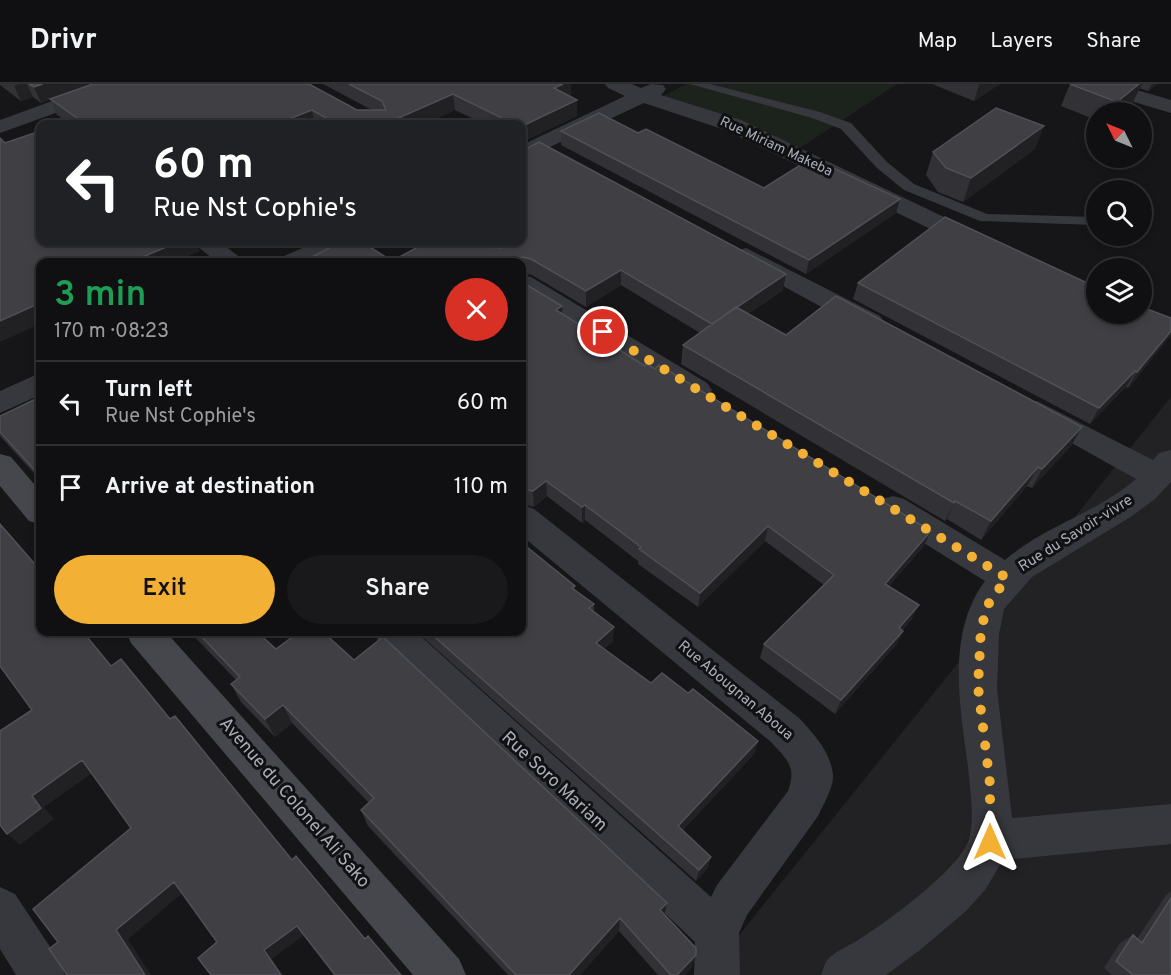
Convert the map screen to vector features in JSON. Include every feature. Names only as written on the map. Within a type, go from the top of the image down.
[{"type":"street","points":[[39,120],[118,84]]},
{"type":"street","name":"Rue Miriam Makeba","points":[[615,84],[642,96],[690,109],[733,125],[1001,252]]},
{"type":"street","points":[[531,149],[665,84]]},
{"type":"street","points":[[1094,84],[1171,107]]},
{"type":"street","points":[[0,127],[36,121]]},
{"type":"street","points":[[531,149],[570,161]]},
{"type":"street","points":[[722,243],[889,332]]},
{"type":"street","points":[[210,246],[227,258]]},
{"type":"street","points":[[300,258],[327,246]]},
{"type":"street","points":[[526,285],[724,406]]},
{"type":"street","points":[[0,403],[36,385]]},
{"type":"street","points":[[1013,398],[1164,467]]},
{"type":"street","points":[[0,465],[36,507]]},
{"type":"street","name":"Rue du Savoir-vivre","points":[[844,975],[923,921],[971,876],[990,842],[990,784],[978,687],[980,640],[989,603],[1007,578],[1062,540],[1139,494],[1164,467]]},
{"type":"street","points":[[866,492],[1007,578]]},
{"type":"street","name":"Rue Abougnan Aboua","points":[[526,521],[785,730],[805,752],[813,776],[804,802],[732,900],[717,932],[717,975]]},
{"type":"street","name":"Avenue du Colonel Ali Sako","points":[[147,636],[443,975]]},
{"type":"street","name":"Rue Soro Mariam","points":[[396,636],[717,932]]},
{"type":"street","points":[[990,842],[1171,824]]},
{"type":"street","points":[[0,909],[42,975]]},
{"type":"lane","points":[[696,84],[816,115],[846,126],[856,134],[882,165],[909,187],[985,218],[1086,221]]},
{"type":"shaded area","points":[[686,84],[897,84],[788,156],[658,99]]},
{"type":"shaded area","points":[[1171,397],[1171,975],[707,975],[978,638]]},
{"type":"building","points":[[93,84],[309,84],[357,110],[386,110],[382,101],[349,84],[563,84],[554,88],[577,100],[526,124],[526,120],[506,120],[453,94],[394,120],[330,120],[312,110],[286,120],[71,120],[77,118],[50,99]]},
{"type":"building","points":[[1070,84],[1139,84],[1117,102]]},
{"type":"building","points":[[996,108],[1044,126],[971,178],[946,168],[933,152]]},
{"type":"building","points":[[599,113],[638,133],[646,129],[764,188],[805,162],[824,171],[831,167],[900,199],[809,260],[561,131]]},
{"type":"building","points":[[36,132],[36,246],[169,246],[140,258],[36,258],[36,305],[0,321],[0,138],[5,143]]},
{"type":"building","points":[[539,142],[786,274],[712,324],[621,270],[586,291],[531,259],[522,257],[398,258],[420,246],[501,248],[499,246],[526,246],[526,149]]},
{"type":"building","points":[[945,217],[1086,282],[1086,324],[1152,324],[1152,311],[1171,318],[1171,331],[1137,372],[1135,371],[1099,408],[858,283]]},
{"type":"building","points":[[333,246],[368,246],[387,258],[310,258]]},
{"type":"building","points":[[526,284],[562,306],[556,310],[645,366],[647,364],[655,369],[659,365],[931,531],[885,584],[919,605],[899,628],[903,631],[841,700],[764,644],[834,575],[768,526],[700,593],[639,549],[641,547],[585,505],[582,507],[546,481],[533,491],[526,490]]},
{"type":"building","points":[[836,296],[1082,427],[1042,469],[1038,467],[991,521],[955,501],[954,503],[683,345],[736,307],[786,335]]},
{"type":"building","points":[[36,399],[36,472],[0,432],[0,416]]},
{"type":"building","points":[[0,524],[36,565],[36,636],[86,636],[111,666],[121,659],[170,719],[175,716],[292,860],[296,856],[365,939],[368,936],[401,975],[335,975],[297,926],[264,950],[281,975],[211,975],[198,958],[217,942],[174,882],[116,930],[145,975],[67,975],[49,949],[58,942],[33,909],[131,828],[82,760],[32,796],[41,808],[7,834],[0,825],[0,731],[32,710],[0,666]]},
{"type":"building","points":[[526,546],[575,586],[572,588],[594,604],[589,608],[614,627],[596,643],[651,683],[662,673],[688,693],[693,689],[758,741],[678,826],[711,857],[699,870],[434,636],[526,636]]},
{"type":"building","points":[[201,636],[261,636],[276,649],[294,636],[327,636],[354,660],[383,637],[667,903],[660,910],[696,948],[696,955],[677,975],[671,975],[620,918],[569,975],[516,975],[361,810],[374,798],[283,705],[265,719],[231,684],[240,677]]},
{"type":"building","points":[[1171,898],[1171,975],[1133,975],[1116,961],[1133,935],[1142,943]]},
{"type":"route","points":[[603,332],[1007,578],[989,603],[981,628],[978,687],[990,784],[990,842]]}]
